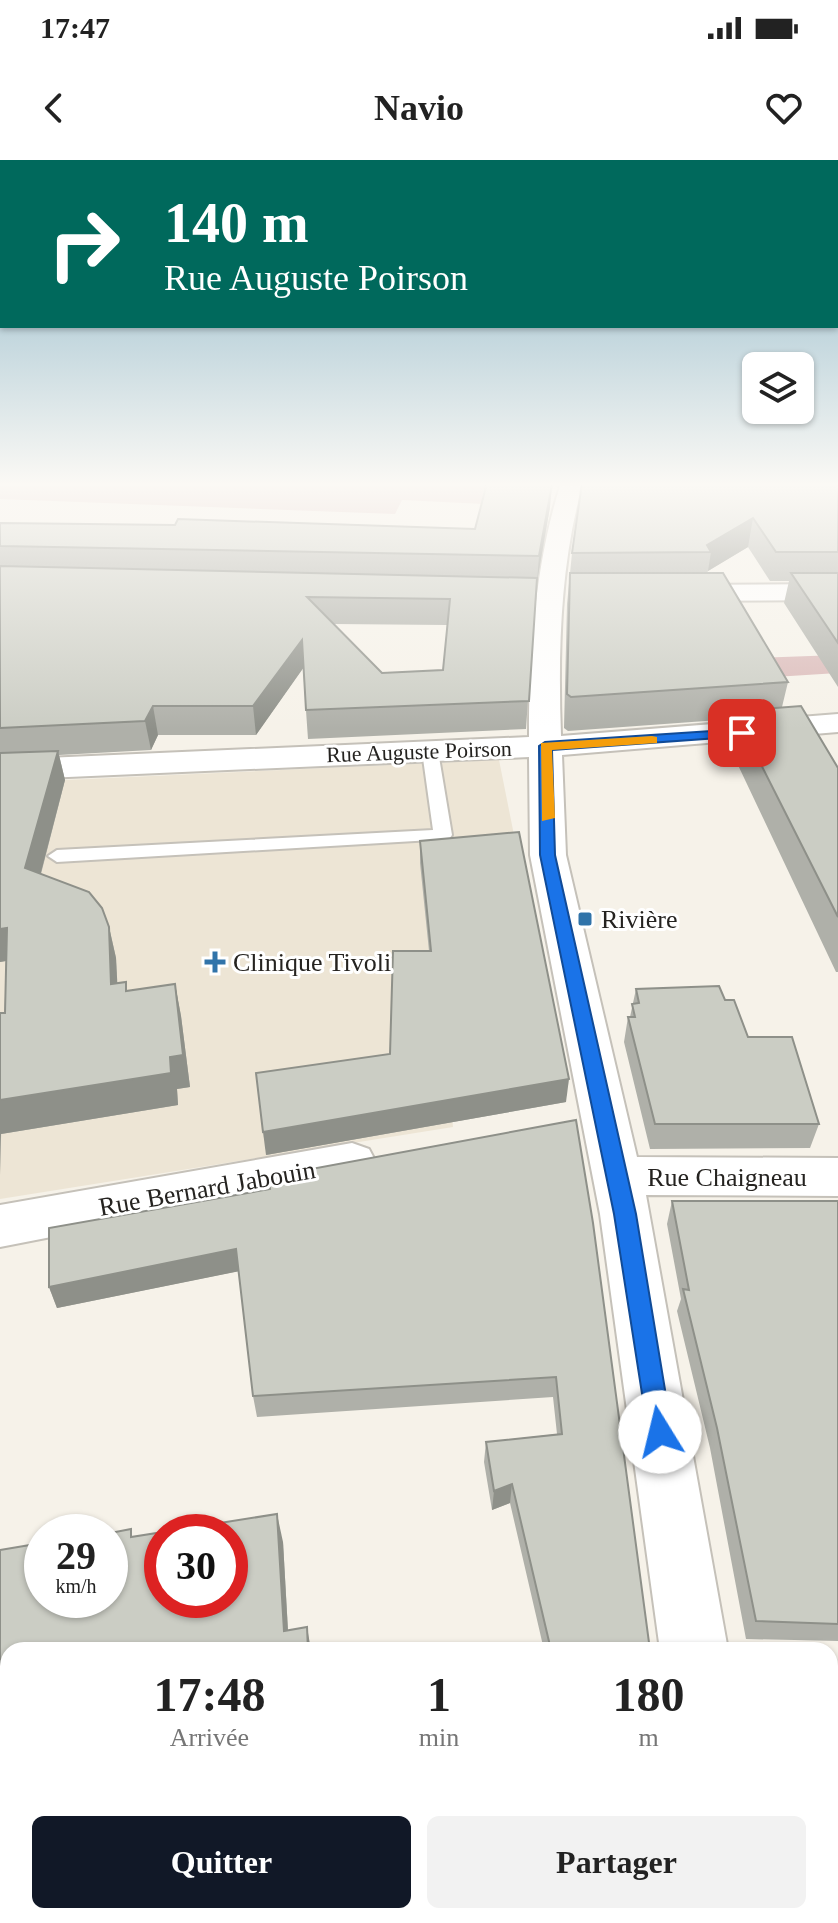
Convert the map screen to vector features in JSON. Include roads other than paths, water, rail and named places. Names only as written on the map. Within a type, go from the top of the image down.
[{"type":"street","points":[[555,565],[550,593],[545,746],[548,855],[616,1176],[693,1642]]},
{"type":"street","points":[[650,593],[838,592]]},
{"type":"street","name":"Rue Auguste Poirson","points":[[0,770],[545,746],[838,723]]},
{"type":"street","points":[[554,1125],[603,1116]]},
{"type":"street","name":"Rue Bernard Jabouin","points":[[0,1226],[400,1153]]},
{"type":"street","name":"Rue Chaigneau","points":[[616,1176],[838,1177]]},
{"type":"lane","points":[[57,856],[443,835],[430,751]]},
{"type":"place","name":"Rivière","points":[[585,919]]},
{"type":"place","name":"Clinique Tivoli","points":[[215,962]]}]
